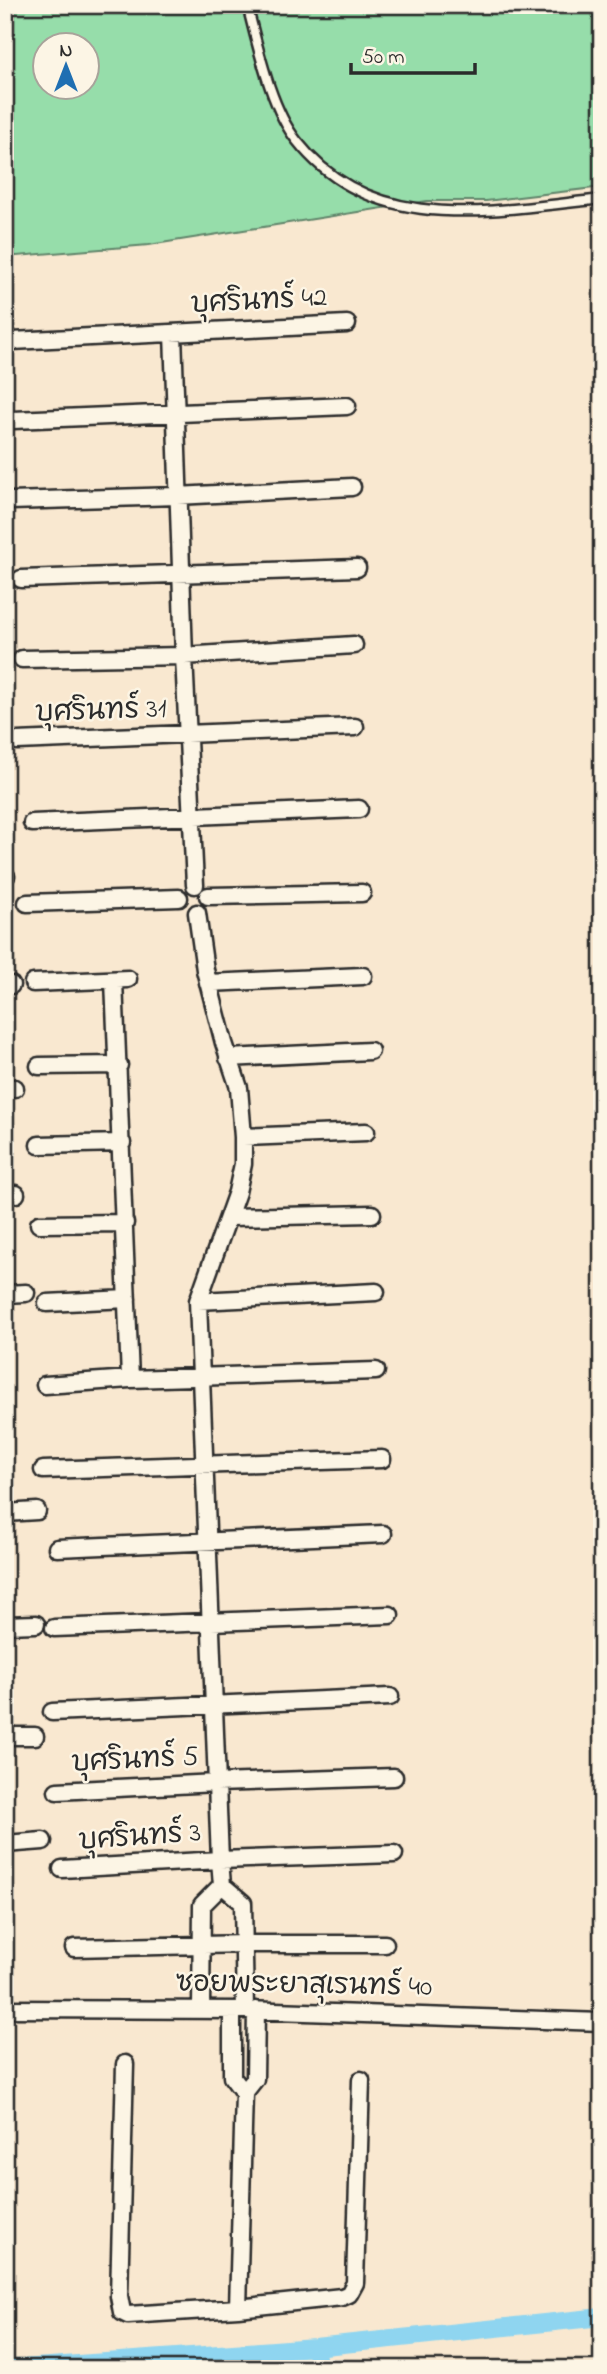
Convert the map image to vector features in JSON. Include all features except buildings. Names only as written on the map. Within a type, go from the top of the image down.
[{"type":"street","name":"บุศรินทร์ 42","points":[[12,341],[347,324]]},
{"type":"street","points":[[173,333],[190,817],[201,890],[205,907],[192,914],[183,909],[179,898],[184,888],[201,890],[362,893]]},
{"type":"street","points":[[13,420],[347,406]]},
{"type":"street","points":[[10,501],[352,487]]},
{"type":"street","points":[[21,579],[357,568]]},
{"type":"street","points":[[22,659],[184,656],[354,645]]},
{"type":"street","name":"บุศรินทร์ 31","points":[[17,741],[355,727]]},
{"type":"street","points":[[32,823],[359,809]]},
{"type":"street","points":[[27,903],[179,898]]},
{"type":"street","points":[[197,913],[208,983],[239,1088],[243,1137],[243,1164],[230,1217],[198,1301],[202,1464],[220,1860],[222,1885],[243,1903],[246,1944],[245,2010],[256,2079],[244,2093]]},
{"type":"street","points":[[208,983],[363,976]]},
{"type":"street","points":[[33,983],[121,979],[119,1065],[130,1379]]},
{"type":"street","points":[[228,1058],[370,1051]]},
{"type":"street","points":[[39,1066],[119,1065]]},
{"type":"street","points":[[243,1137],[366,1132]]},
{"type":"street","points":[[39,1145],[122,1143]]},
{"type":"street","points":[[230,1217],[372,1214]]},
{"type":"street","points":[[39,1224],[125,1223]]},
{"type":"street","points":[[198,1301],[376,1292]]},
{"type":"street","points":[[5,1294],[26,1293]]},
{"type":"street","points":[[47,1303],[127,1299]]},
{"type":"street","points":[[45,1385],[200,1376],[376,1371]]},
{"type":"street","points":[[43,1470],[382,1459]]},
{"type":"street","points":[[5,1513],[37,1511]]},
{"type":"street","points":[[57,1548],[383,1534]]},
{"type":"street","points":[[54,1628],[390,1615]]},
{"type":"street","points":[[5,1625],[36,1624]]},
{"type":"street","points":[[52,1712],[390,1697]]},
{"type":"street","points":[[5,1736],[35,1736]]},
{"type":"street","name":"บุศรินทร์ 5","points":[[57,1791],[394,1777]]},
{"type":"street","points":[[5,1844],[43,1841]]},
{"type":"street","name":"บุศรินทร์ 3","points":[[62,1870],[220,1860],[394,1854]]},
{"type":"street","points":[[201,2009],[202,1905],[222,1885]]},
{"type":"street","points":[[74,1948],[385,1944]]},
{"type":"street","name":"ซอยพระยาสุเรนทร์ 40","points":[[5,2009],[201,2009],[602,2022]]},
{"type":"street","points":[[238,2308],[244,2093],[232,2077],[245,2010]]},
{"type":"street","points":[[125,2064],[119,2296],[122,2312],[136,2314],[238,2308],[342,2297],[349,2294],[354,2288],[361,2080]]},
{"type":"lane","points":[[247,5],[274,98],[296,139],[323,167],[356,191],[391,204],[430,211],[478,212],[602,199]]},
{"type":"lane","points":[[601,2214],[602,2188]]},
{"type":"green space","points":[[5,5],[602,5],[602,187],[486,201],[427,201],[149,245],[5,257]]},
{"type":"waterway","points":[[8,2369],[315,2347],[602,2317]]},
{"type":"waterway","points":[[315,2347],[319,2369]]}]
